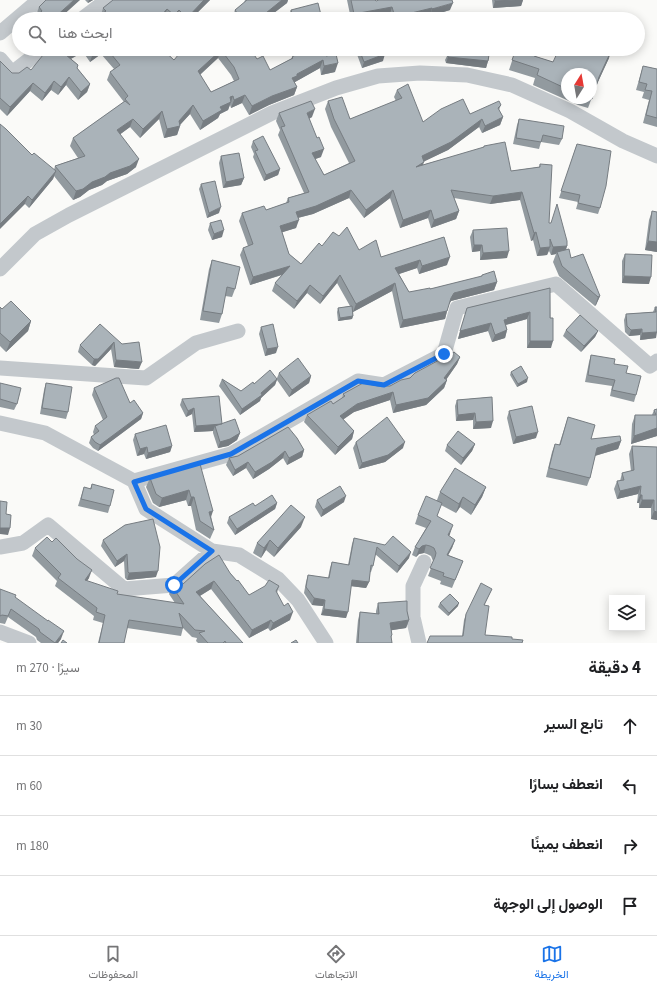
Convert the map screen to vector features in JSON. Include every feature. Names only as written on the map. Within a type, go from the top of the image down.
[{"type":"street","points":[[25,12],[39,0]]},
{"type":"street","points":[[91,12],[107,0]]},
{"type":"street","points":[[0,33],[12,23]]},
{"type":"street","points":[[0,59],[12,73],[34,56]]},
{"type":"street","points":[[0,269],[36,234],[70,215],[272,113],[336,88],[378,76],[420,72],[467,75],[512,85],[570,111],[623,141],[657,156]]},
{"type":"street","points":[[134,482],[231,454],[358,381],[384,385],[444,354],[457,308],[556,284],[650,366],[657,361]]},
{"type":"street","points":[[0,368],[146,378],[196,343],[238,331]]},
{"type":"street","points":[[0,423],[45,433],[134,482],[146,509],[212,551],[239,555],[278,579],[298,600],[326,643]]},
{"type":"street","points":[[0,547],[23,543],[48,525],[124,589],[174,585],[212,551]]},
{"type":"street","points":[[419,643],[413,617],[413,586],[424,562]]},
{"type":"street","points":[[0,632],[29,643]]},
{"type":"building","points":[[46,0],[74,0],[61,12],[41,12],[42,11],[39,7]]},
{"type":"building","points":[[113,0],[204,0],[193,12],[181,12],[179,10],[177,12],[170,12],[167,9],[164,12],[105,12],[106,11],[103,8]]},
{"type":"building","points":[[247,0],[282,0],[267,12],[236,12],[235,10]]},
{"type":"building","points":[[351,0],[452,0],[453,3],[416,12],[394,12],[392,7],[365,12],[354,12]]},
{"type":"building","points":[[495,0],[516,0],[495,1]]},
{"type":"building","points":[[318,3],[320,12],[291,12],[291,10]]},
{"type":"building","points":[[42,56],[67,56],[78,65],[77,68],[90,84],[81,92],[69,77],[61,87],[54,81],[45,93],[33,83],[10,107],[0,98],[0,61],[12,73],[19,73],[27,67],[31,70]]},
{"type":"building","points":[[113,56],[170,56],[174,60],[177,56],[214,56],[198,71],[211,92],[239,79],[234,67],[226,56],[255,56],[257,59],[263,56],[270,70],[293,58],[292,57],[294,56],[336,56],[338,63],[324,66],[323,60],[292,78],[297,87],[272,96],[252,106],[245,95],[234,100],[233,96],[230,97],[231,102],[220,107],[222,110],[203,121],[193,105],[179,121],[180,126],[167,129],[162,111],[143,129],[133,119],[117,130],[139,159],[130,166],[110,173],[105,177],[92,182],[83,189],[76,191],[55,166],[85,156],[73,138],[125,101],[130,105],[125,99],[128,96],[110,72],[120,65]]},
{"type":"building","points":[[362,56],[380,56],[364,62]]},
{"type":"building","points":[[448,56],[489,56],[488,61]]},
{"type":"building","points":[[513,56],[534,56],[553,62],[556,56],[609,56],[597,83],[597,68],[561,68],[561,86],[537,75],[539,69],[512,60]]},
{"type":"building","points":[[643,66],[657,69],[657,118],[646,115],[652,91],[645,90],[647,84],[639,82]]},
{"type":"building","points":[[408,84],[423,122],[441,109],[463,99],[470,114],[499,101],[501,105],[498,108],[503,117],[485,126],[482,119],[451,142],[422,156],[424,162],[416,167],[484,146],[505,142],[511,171],[540,167],[540,164],[552,165],[549,223],[551,223],[557,204],[567,246],[553,247],[550,239],[550,247],[540,248],[522,192],[493,196],[451,190],[459,211],[434,220],[431,210],[403,220],[393,190],[366,210],[351,190],[316,206],[296,212],[299,220],[280,226],[289,254],[301,264],[319,243],[322,246],[333,232],[339,236],[347,227],[359,250],[376,240],[381,257],[444,237],[450,257],[422,266],[420,260],[395,268],[409,292],[430,289],[482,276],[494,271],[497,282],[454,293],[447,311],[403,320],[395,283],[356,304],[340,275],[323,296],[310,285],[297,301],[275,283],[290,266],[253,277],[243,248],[253,244],[242,213],[264,206],[266,210],[289,202],[288,198],[309,192],[281,127],[285,126],[279,113],[311,101],[315,109],[307,113],[317,138],[319,137],[324,149],[312,153],[324,175],[355,161],[334,119],[328,101],[342,97],[350,119],[402,98],[397,90]]},
{"type":"building","points":[[519,119],[564,126],[562,139],[543,135],[541,142],[516,138]]},
{"type":"building","points":[[0,124],[32,155],[34,153],[56,171],[32,200],[28,196],[0,224]]},
{"type":"building","points":[[263,136],[280,169],[266,175],[255,151],[258,150],[253,141]]},
{"type":"building","points":[[577,144],[611,151],[606,186],[600,208],[578,203],[580,195],[561,191]]},
{"type":"building","points":[[239,153],[244,178],[226,182],[221,156]]},
{"type":"building","points":[[215,181],[221,207],[209,213],[201,184]]},
{"type":"building","points":[[652,211],[657,212],[657,242],[648,241]]},
{"type":"building","points":[[221,220],[224,230],[214,234],[210,223]]},
{"type":"building","points":[[507,228],[509,251],[483,253],[482,245],[474,245],[473,230]]},
{"type":"building","points":[[569,249],[571,258],[583,254],[600,296],[598,297],[562,266],[557,252]]},
{"type":"building","points":[[625,254],[652,255],[651,277],[624,276]]},
{"type":"building","points":[[212,260],[240,267],[235,289],[227,287],[222,314],[203,311]]},
{"type":"building","points":[[550,288],[550,318],[553,318],[553,341],[530,341],[530,312],[507,318],[508,319],[504,320],[507,330],[495,335],[491,323],[460,331],[467,308]]},
{"type":"building","points":[[11,301],[31,321],[10,342],[0,333],[0,307],[2,309]]},
{"type":"building","points":[[352,306],[353,316],[340,318],[338,308]]},
{"type":"building","points":[[655,307],[657,307],[657,332],[642,333],[642,329],[631,330],[627,326],[626,314],[656,312]]},
{"type":"building","points":[[580,315],[598,331],[584,346],[566,330]]},
{"type":"building","points":[[100,324],[122,344],[139,342],[142,362],[116,360],[114,342],[98,359],[94,359],[80,345]]},
{"type":"building","points":[[273,324],[278,347],[267,349],[261,327]]},
{"type":"building","points":[[454,352],[460,357],[444,378],[447,380],[428,398],[396,405],[393,392],[357,404],[340,416],[354,431],[338,447],[307,415],[331,401],[333,404],[345,396],[343,394],[363,383],[378,386],[390,386],[401,380],[410,378],[415,373]]},
{"type":"building","points":[[591,355],[615,359],[614,364],[628,366],[626,373],[641,376],[636,395],[612,390],[615,380],[588,375]]},
{"type":"building","points":[[298,358],[311,376],[292,390],[279,373]]},
{"type":"building","points":[[521,366],[528,378],[518,384],[511,372]]},
{"type":"building","points":[[270,370],[277,379],[261,393],[262,395],[242,409],[222,379],[241,391],[253,382],[254,384]]},
{"type":"building","points":[[119,378],[130,403],[134,400],[143,413],[100,445],[91,437],[99,431],[95,426],[107,417],[94,388]]},
{"type":"building","points":[[0,383],[21,388],[17,404],[0,399]]},
{"type":"building","points":[[46,383],[72,387],[68,412],[42,408]]},
{"type":"building","points":[[219,396],[222,424],[196,426],[194,408],[188,411],[182,399]]},
{"type":"building","points":[[492,397],[493,421],[476,422],[475,413],[458,415],[457,400]]},
{"type":"building","points":[[532,406],[538,432],[516,437],[509,411]]},
{"type":"building","points":[[657,409],[657,428],[634,436],[635,415],[656,415],[654,410]]},
{"type":"building","points":[[387,417],[405,442],[388,455],[362,463],[356,442]]},
{"type":"building","points":[[568,417],[595,425],[591,439],[620,436],[621,441],[597,448],[590,478],[549,468],[555,444],[560,445]]},
{"type":"building","points":[[235,419],[240,433],[230,439],[220,442],[215,426]]},
{"type":"building","points":[[166,425],[172,446],[148,453],[147,447],[140,449],[135,434]]},
{"type":"building","points":[[288,427],[304,450],[289,458],[285,451],[272,462],[255,472],[248,462],[235,470],[229,458],[238,456]]},
{"type":"building","points":[[458,431],[475,444],[463,458],[447,445]]},
{"type":"building","points":[[632,446],[657,447],[657,512],[654,511],[654,500],[642,500],[642,495],[640,495],[641,486],[620,491],[617,481],[624,480],[622,473],[634,470]]},
{"type":"building","points":[[200,464],[213,511],[209,512],[214,530],[200,521],[194,497],[191,497],[189,490],[162,498],[156,494],[150,478]]},
{"type":"building","points":[[455,468],[486,487],[475,505],[463,497],[459,504],[440,492]]},
{"type":"building","points":[[92,484],[114,490],[110,506],[81,499],[84,487],[91,489]]},
{"type":"building","points":[[340,486],[346,496],[323,510],[317,500]]},
{"type":"building","points":[[272,495],[277,503],[237,529],[229,517],[253,503],[255,506]]},
{"type":"building","points":[[426,496],[442,503],[437,516],[453,525],[448,535],[455,540],[447,555],[463,561],[455,580],[443,576],[444,573],[430,568],[436,553],[434,548],[426,545],[419,549],[415,547],[431,521],[418,515]]},
{"type":"building","points":[[0,501],[7,502],[6,514],[11,515],[10,528],[0,528]]},
{"type":"building","points":[[291,505],[305,517],[278,548],[270,540],[264,548],[257,543]]},
{"type":"building","points":[[153,519],[160,547],[158,571],[129,573],[127,554],[117,561],[103,540],[125,525]]},
{"type":"building","points":[[393,536],[411,552],[399,566],[377,547],[373,566],[371,565],[369,582],[352,580],[348,612],[324,609],[325,600],[314,598],[306,587],[308,575],[329,578],[332,562],[349,565],[354,538],[385,545]]},
{"type":"building","points":[[47,537],[52,542],[56,538],[77,559],[92,570],[85,580],[118,591],[117,594],[184,604],[172,586],[183,584],[205,564],[219,555],[230,573],[237,581],[238,580],[249,595],[265,586],[269,580],[279,586],[276,591],[284,606],[288,603],[293,612],[273,623],[271,620],[252,630],[214,581],[196,592],[243,643],[226,643],[225,641],[223,643],[208,643],[199,633],[205,631],[195,630],[179,613],[183,628],[129,620],[124,643],[99,643],[105,615],[96,612],[97,608],[58,578],[61,574],[35,548]]},
{"type":"building","points":[[481,583],[492,589],[484,605],[489,606],[485,635],[512,637],[512,639],[523,640],[522,643],[427,643],[430,636],[463,636],[466,614]]},
{"type":"building","points":[[0,589],[16,595],[15,597],[64,631],[55,643],[40,632],[39,629],[11,609],[8,616],[0,616]]},
{"type":"building","points":[[450,594],[459,603],[449,613],[440,603]]},
{"type":"building","points":[[407,601],[409,620],[390,623],[392,643],[358,643],[360,612],[379,614],[378,603]]},
{"type":"building","points":[[296,640],[298,643],[291,643]]},
{"type":"route","points":[[174,585],[212,551],[146,509],[134,482],[231,454],[358,381],[384,385],[444,354]]}]
